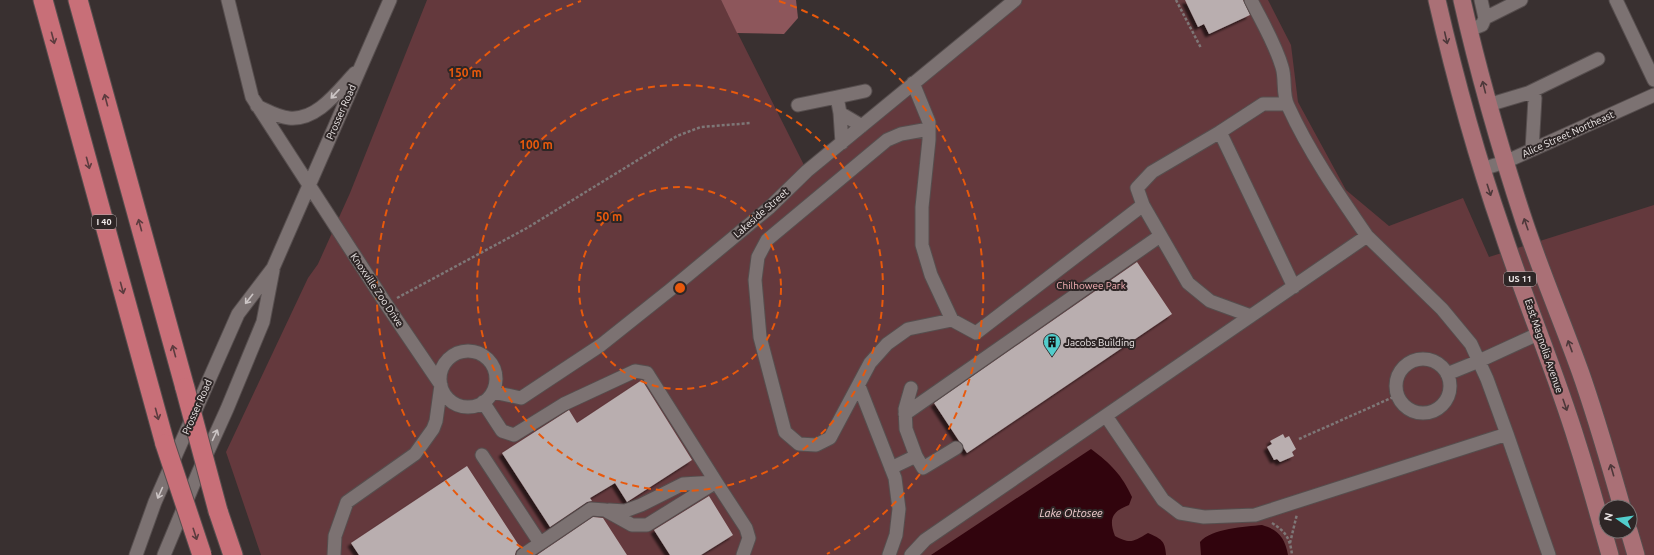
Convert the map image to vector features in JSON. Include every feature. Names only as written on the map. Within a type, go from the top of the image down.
[{"type":"highway","name":"I 40","points":[[43,0],[165,444],[202,555]]},
{"type":"highway","points":[[78,0],[218,511],[233,555]]},
{"type":"main road","name":"East Magnolia Avenue","points":[[1437,0],[1460,94],[1482,169],[1502,232],[1540,334],[1577,442],[1610,555]]},
{"type":"main road","name":"US 11","points":[[1462,0],[1488,105],[1505,162],[1525,223],[1580,373],[1606,451],[1620,499]]},
{"type":"main road","points":[[1631,539],[1636,555]]},
{"type":"street","name":"Knoxville Zoo Drive","points":[[228,0],[252,98],[386,304],[441,385]]},
{"type":"street","name":"Prosser Road","points":[[136,555],[155,502],[238,314],[273,268],[390,0]]},
{"type":"street","name":"Lakeside Street","points":[[493,392],[521,398],[601,345],[769,208],[807,171],[1015,0]]},
{"type":"street","points":[[1251,0],[1274,45],[1282,68],[1287,104],[1315,157],[1346,206],[1368,236],[1442,309],[1470,344],[1487,379],[1549,555]]},
{"type":"street","points":[[1481,0],[1485,18]]},
{"type":"street","points":[[1469,30],[1482,24],[1485,18],[1521,0]]},
{"type":"street","points":[[1616,0],[1654,80]]},
{"type":"street","points":[[1488,105],[1528,93],[1598,59]]},
{"type":"street","points":[[257,106],[276,115],[289,118],[302,118],[314,112],[329,100],[362,65]]},
{"type":"street","points":[[913,83],[928,122],[930,140],[922,207],[922,245],[931,275],[952,320],[976,333],[1143,205]]},
{"type":"street","points":[[798,105],[865,91]]},
{"type":"street","points":[[1528,93],[1535,98],[1532,150]]},
{"type":"street","name":"Alice Street Northeast","points":[[1482,169],[1505,162],[1654,95]]},
{"type":"street","points":[[837,97],[840,113],[842,143]]},
{"type":"street","points":[[1251,316],[1210,302],[1188,283],[1143,205],[1137,188],[1152,172],[1220,132],[1263,104],[1287,104]]},
{"type":"street","points":[[840,113],[862,126]]},
{"type":"street","points":[[929,129],[901,134],[887,140],[767,240],[758,257],[755,280],[760,336],[785,432],[799,444],[816,446],[830,438],[870,364],[887,344],[908,329],[952,320]]},
{"type":"street","points":[[1220,132],[1294,287]]},
{"type":"street","points":[[905,414],[1160,236]]},
{"type":"street","points":[[911,555],[926,540],[1368,236]]},
{"type":"street","name":"Prosser Road","points":[[164,555],[228,409],[263,322],[273,268]]},
{"type":"street","points":[[1448,374],[1540,334]]},
{"type":"street","points":[[334,555],[335,536],[347,502],[414,454],[433,429],[436,421],[441,385],[440,372],[450,356],[468,350],[478,352],[486,357],[492,364],[496,373],[496,383],[493,392],[484,402],[472,407],[454,403],[447,398],[441,385]]},
{"type":"street","points":[[1418,359],[1431,360],[1442,366],[1448,374],[1450,391],[1447,399],[1442,406],[1434,410],[1426,413],[1409,409],[1402,403],[1398,395],[1398,377],[1402,369],[1409,363],[1418,359]]},
{"type":"street","points":[[484,402],[502,431],[514,435],[564,404],[634,371],[647,373],[746,528],[749,538],[743,555]]},
{"type":"street","points":[[859,386],[895,478],[899,509],[896,535],[889,555]]},
{"type":"street","points":[[911,388],[905,409],[906,429],[916,456],[923,468],[956,448]]},
{"type":"street","points":[[1106,416],[1163,500],[1180,513],[1204,517],[1254,514],[1507,434]]},
{"type":"street","points":[[482,455],[540,544]]},
{"type":"street","points":[[891,468],[916,456]]},
{"type":"street","points":[[605,510],[632,526],[647,525],[716,482]]},
{"type":"street","points":[[523,555],[591,508],[625,511],[641,505],[683,484],[716,482]]},
{"type":"path","points":[[1176,0],[1201,48]]},
{"type":"path","points":[[386,304],[527,228],[676,136],[701,127],[751,123]]},
{"type":"path","points":[[1299,439],[1398,395]]},
{"type":"path","points":[[1290,543],[1300,500]]},
{"type":"path","points":[[1254,514],[1283,530],[1290,543],[1292,555]]},
{"type":"green space","name":"Chilhowee Park","points":[[427,0],[721,0],[807,171],[1015,0],[1268,0],[1291,45],[1298,102],[1346,190],[1389,226],[1463,198],[1489,257],[1654,205],[1654,555],[261,555],[226,452],[308,278],[318,264],[350,193]]},
{"type":"shaded area","points":[[721,0],[796,0],[798,18],[784,34],[737,33]]},
{"type":"water","name":"Lake Ottosee","points":[[1091,449],[1115,470],[1124,482],[1132,497],[1129,505],[1119,510],[1113,516],[1112,524],[1115,536],[1124,540],[1132,541],[1148,533],[1162,541],[1165,546],[1166,555],[931,555]]},
{"type":"water","points":[[1262,525],[1277,532],[1283,539],[1288,555],[1201,555],[1200,542],[1205,537],[1229,529]]},
{"type":"building","points":[[1185,0],[1243,0],[1250,15],[1209,34],[1204,24],[1198,27]]},
{"type":"building","name":"Jacobs Building","points":[[1137,262],[1172,314],[967,453],[934,403]]},
{"type":"building","points":[[642,380],[692,460],[627,502],[615,483],[590,498],[592,501],[587,502],[550,527],[502,453],[569,410],[577,423]]},
{"type":"building","points":[[1283,434],[1285,438],[1289,436],[1296,449],[1292,452],[1294,456],[1280,462],[1277,459],[1274,460],[1267,447],[1272,444],[1270,441]]},
{"type":"building","points":[[467,466],[520,547],[516,551],[515,555],[359,555],[351,543]]},
{"type":"building","points":[[709,496],[733,535],[701,555],[670,555],[654,530]]},
{"type":"building","points":[[593,517],[603,518],[627,555],[537,555]]},
{"type":"place","name":"Jacobs Building","points":[[1052,357]]}]
